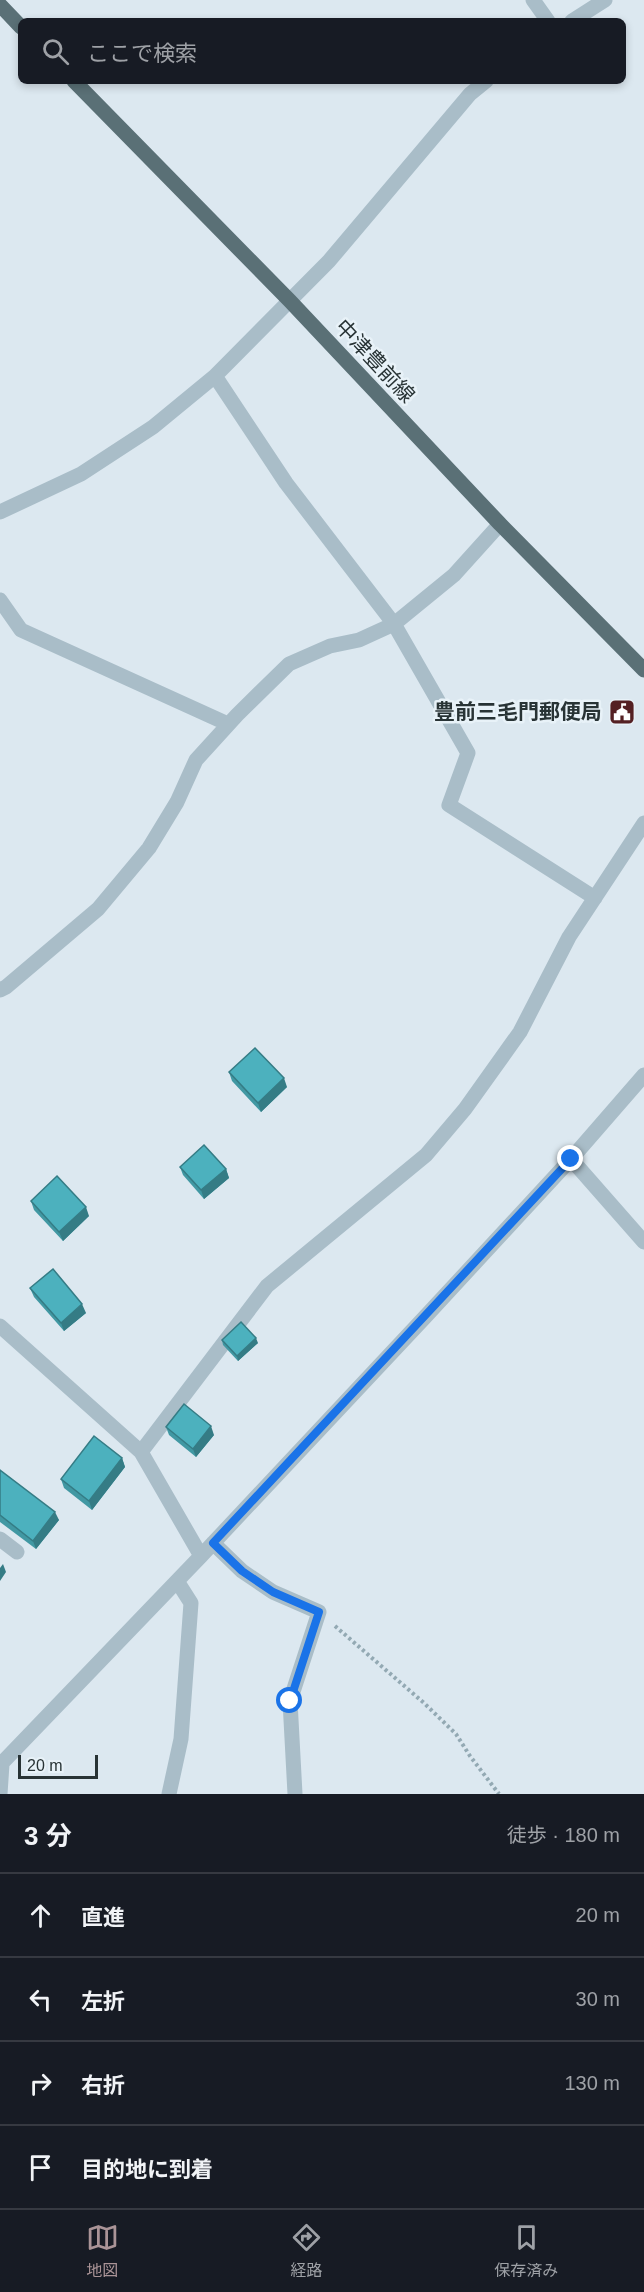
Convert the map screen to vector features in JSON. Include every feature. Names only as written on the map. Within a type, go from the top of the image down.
[{"type":"main road","points":[[0,5],[18,24]]},
{"type":"main road","name":"中津豊前線","points":[[77,84],[290,301],[500,524],[644,670]]},
{"type":"street","points":[[533,0],[546,18]]},
{"type":"street","points":[[577,18],[605,0]]},
{"type":"street","points":[[0,512],[90,468],[153,428],[215,376],[290,301],[360,225],[464,102],[483,84]]},
{"type":"street","points":[[215,376],[286,483],[394,624],[468,753],[449,805],[595,898]]},
{"type":"street","points":[[0,990],[105,900],[149,848],[177,802],[196,760],[288,663],[330,646],[359,640],[394,624],[454,575],[500,524]]},
{"type":"street","points":[[0,600],[21,630],[228,724]]},
{"type":"street","points":[[141,1452],[267,1286],[426,1155],[465,1109],[520,1032],[569,937],[644,823]]},
{"type":"street","points":[[0,1794],[1,1765],[201,1556],[571,1159],[644,1075]]},
{"type":"street","points":[[571,1159],[644,1242]]},
{"type":"street","points":[[0,1326],[141,1452],[201,1556]]},
{"type":"street","points":[[0,1539],[17,1552]]},
{"type":"street","points":[[213,1543],[242,1571],[273,1592],[319,1612],[290,1701],[295,1794]]},
{"type":"street","points":[[169,1794],[181,1739],[191,1603],[177,1581]]},
{"type":"path","points":[[319,1612],[424,1703],[456,1734],[500,1794]]},
{"type":"building","points":[[255,1048],[284,1078],[258,1103],[229,1072]]},
{"type":"building","points":[[204,1145],[226,1169],[201,1190],[180,1167]]},
{"type":"building","points":[[57,1176],[86,1207],[59,1232],[31,1201]]},
{"type":"building","points":[[53,1269],[82,1304],[61,1323],[30,1288]]},
{"type":"building","points":[[241,1322],[256,1338],[237,1356],[222,1340]]},
{"type":"building","points":[[184,1404],[211,1426],[193,1449],[166,1427]]},
{"type":"building","points":[[94,1436],[122,1458],[89,1501],[61,1479]]},
{"type":"building","points":[[0,1470],[55,1512],[33,1541],[0,1515]]},
{"type":"place","name":"豊前三毛門郵便局","points":[[622,712]]},
{"type":"route","points":[[290,1701],[319,1612],[273,1592],[242,1571],[213,1543],[571,1159]]}]
